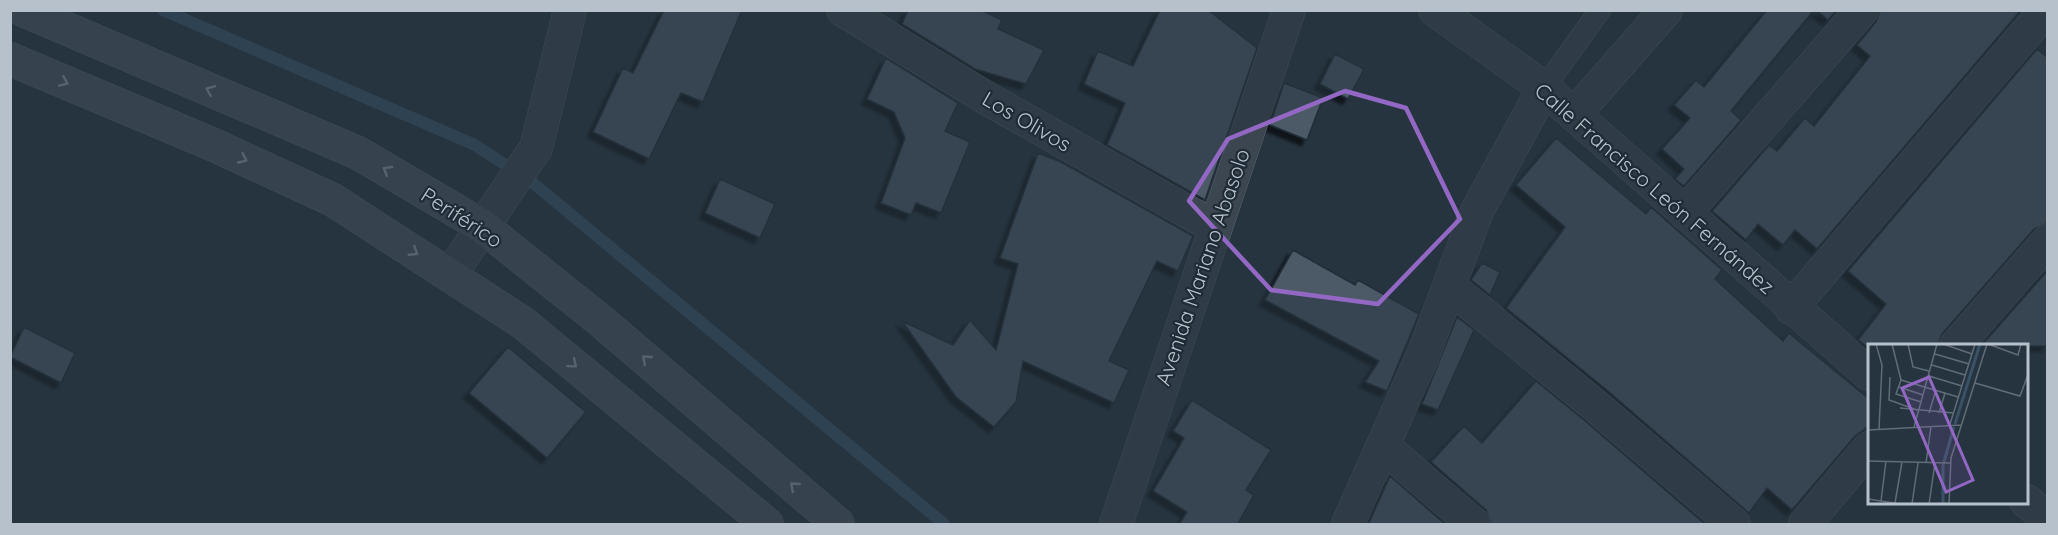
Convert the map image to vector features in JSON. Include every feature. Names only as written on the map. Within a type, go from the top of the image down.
[{"type":"main road","name":"Periférico","points":[[22,10],[358,153],[482,226],[602,321],[838,525]]},
{"type":"main road","points":[[10,59],[214,145],[333,200],[523,323],[767,525]]},
{"type":"street","name":"Los Olivos","points":[[843,10],[988,99],[1215,226]]},
{"type":"street","name":"Avenida Mariano Abasolo","points":[[1116,525],[1289,10]]},
{"type":"street","name":"Calle Francisco León Fernández","points":[[1435,10],[1544,88],[1791,308],[1868,373]]},
{"type":"street","points":[[1574,114],[1666,10]]},
{"type":"street","points":[[1685,213],[1862,10]]},
{"type":"street","points":[[1791,308],[2046,10]]},
{"type":"street","points":[[450,275],[536,148],[564,13]]},
{"type":"street","points":[[1348,525],[1424,353],[1477,211],[1544,88]]},
{"type":"street","points":[[1958,344],[2048,241]]},
{"type":"street","points":[[1449,286],[1596,406],[1734,525]]},
{"type":"street","points":[[1383,446],[1474,525]]},
{"type":"street","points":[[1805,525],[1868,449]]},
{"type":"street","points":[[2028,503],[2048,518]]},
{"type":"lane","points":[[1544,88],[1600,10]]},
{"type":"highlighted area","points":[[1345,91],[1406,108],[1460,219],[1378,304],[1271,290],[1189,201],[1228,139]]},
{"type":"building","points":[[664,10],[742,10],[703,102],[681,93],[649,159],[593,132],[623,68],[633,73]]},
{"type":"building","points":[[908,10],[981,10],[1002,20],[998,29],[1044,50],[1026,84],[975,69],[902,24]]},
{"type":"building","points":[[1160,10],[1208,10],[1257,48],[1205,200],[1107,145],[1125,103],[1084,84],[1098,51],[1133,66]]},
{"type":"building","points":[[1767,10],[1814,10],[1731,111],[1741,120],[1684,186],[1675,179],[1684,169],[1662,149],[1690,118],[1674,105],[1696,80],[1704,87]]},
{"type":"building","points":[[1816,10],[1837,10],[1828,20]]},
{"type":"building","points":[[1880,10],[2021,10],[1817,249],[1795,230],[1783,245],[1758,224],[1746,240],[1712,211],[1769,145],[1777,151],[1805,118],[1814,126],[1870,56],[1857,45],[1876,22]]},
{"type":"building","points":[[2037,49],[2048,58],[2048,223],[2034,229],[1942,334],[1939,344],[1868,344],[1866,346],[1858,340],[1886,304],[1848,271]]},
{"type":"building","points":[[1335,54],[1364,69],[1348,99],[1320,84]]},
{"type":"building","points":[[886,58],[958,103],[945,131],[970,142],[941,213],[916,203],[911,215],[881,203],[905,138],[894,112],[867,99]]},
{"type":"building","points":[[1284,83],[1323,98],[1307,140],[1270,125]]},
{"type":"building","points":[[1556,138],[1646,214],[1651,207],[1722,270],[1715,279],[1783,341],[1789,333],[1868,398],[1868,427],[1855,436],[1792,510],[1767,488],[1749,513],[1608,391],[1506,308],[1565,227],[1516,185]]},
{"type":"building","points":[[1038,153],[1061,162],[1193,236],[1178,271],[1157,261],[1109,361],[1129,370],[1114,403],[1023,361],[1016,402],[994,427],[956,397],[902,321],[953,345],[970,320],[996,350],[1018,264],[1000,258]]},
{"type":"building","points":[[720,179],[775,204],[760,238],[705,213]]},
{"type":"building","points":[[1293,250],[1355,285],[1358,280],[1419,314],[1387,391],[1365,382],[1379,361],[1265,300]]},
{"type":"building","points":[[1482,263],[1500,272],[1490,295],[1471,280]]},
{"type":"building","points":[[2048,270],[2048,346],[1983,344]]},
{"type":"building","points":[[1457,317],[1474,330],[1438,410],[1422,404]]},
{"type":"building","points":[[24,327],[75,353],[61,383],[10,357]]},
{"type":"building","points":[[508,347],[586,412],[547,458],[469,393]]},
{"type":"building","points":[[1536,381],[1706,525],[1492,525],[1486,510],[1431,462],[1464,426],[1482,443]]},
{"type":"building","points":[[1192,400],[1271,450],[1246,490],[1254,495],[1237,525],[1179,525],[1187,512],[1153,491],[1184,438],[1173,431]]},
{"type":"building","points":[[1390,476],[1446,525],[1368,525]]},
{"type":"waterway","points":[[163,10],[475,145],[533,183],[944,524]]}]
